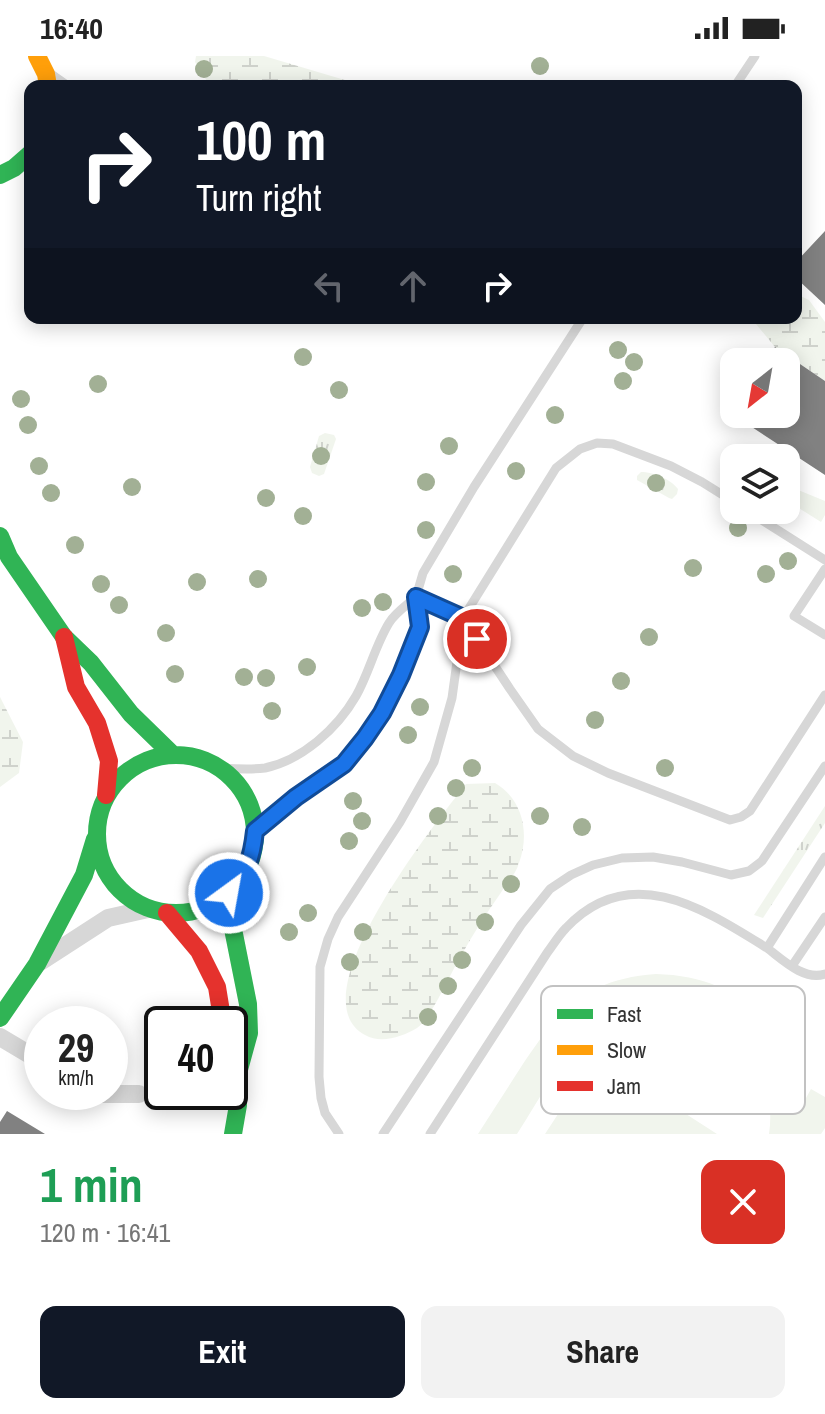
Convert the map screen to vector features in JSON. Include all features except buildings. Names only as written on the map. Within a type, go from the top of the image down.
[{"type":"street","points":[[0,185],[7,172],[24,159]]},
{"type":"street","points":[[0,536],[9,557],[64,637],[91,663],[131,714],[172,754]]},
{"type":"street","points":[[0,1018],[37,964],[84,875],[96,837],[98,815],[106,795],[109,761],[97,723],[76,687],[64,637]]},
{"type":"street","points":[[106,795],[123,774],[146,760],[172,754],[198,757],[221,768],[239,785],[251,807],[255,831],[253,854],[231,919],[248,1004],[248,1037]]},
{"type":"street","points":[[96,837],[100,860],[111,881],[127,897],[148,909],[189,913],[211,906],[229,893],[244,876]]},
{"type":"street","points":[[37,964],[108,918],[148,909]]},
{"type":"street","points":[[167,913],[199,951],[217,987],[220,1006]]},
{"type":"street","points":[[0,1037],[24,1051]]},
{"type":"street","points":[[128,1094],[139,1094]]},
{"type":"street","points":[[233,1134],[237,1110]]},
{"type":"lane","points":[[739,80],[755,56]]},
{"type":"lane","points":[[40,62],[61,80]]},
{"type":"lane","points":[[255,831],[296,797],[344,764],[382,713],[420,627],[416,597],[423,573],[466,499],[579,324]]},
{"type":"lane","points":[[339,1134],[325,1113],[321,1098],[320,967],[338,917],[400,822],[434,762],[452,698],[463,618],[556,468],[580,449],[597,443],[613,444],[671,466],[720,493]]},
{"type":"lane","points":[[768,524],[825,560]]},
{"type":"lane","points":[[825,569],[794,616],[825,635]]},
{"type":"lane","points":[[416,597],[463,618],[538,729],[573,756],[608,773],[730,820],[750,811],[825,695]]},
{"type":"lane","points":[[221,768],[267,767],[289,759],[321,738],[355,697],[390,620],[416,597]]},
{"type":"lane","points":[[383,1134],[521,925],[550,889],[593,865],[622,858],[653,857],[731,875],[749,871],[762,861],[825,766]]},
{"type":"lane","points":[[767,948],[825,857]]},
{"type":"lane","points":[[430,1134],[566,928],[587,910],[615,897],[642,894],[663,896],[692,906],[810,976],[825,974]]},
{"type":"lane","points":[[792,966],[825,917]]},
{"type":"green space","points":[[196,56],[264,56],[345,80],[206,80],[195,62]]},
{"type":"green space","points":[[802,297],[809,300],[825,322],[825,381],[800,364],[800,348],[776,348],[756,324],[802,324]]},
{"type":"green space","points":[[325,433],[334,435],[336,439],[324,474],[319,476],[312,473],[310,467],[319,436]]},
{"type":"green space","points":[[641,472],[666,479],[678,489],[677,494],[669,498],[637,480]]},
{"type":"green space","points":[[800,491],[825,501],[825,515],[821,522],[800,509]]},
{"type":"green space","points":[[0,697],[23,742],[19,773],[0,787]]},
{"type":"green space","points":[[495,783],[512,798],[522,818],[524,841],[516,871],[475,932],[422,1023],[398,1037],[378,1039],[365,1035],[348,1015],[347,985],[359,949],[378,910],[428,834],[466,784]]},
{"type":"green space","points":[[825,806],[825,823],[763,918],[754,915]]},
{"type":"green space","points":[[656,974],[685,977],[715,986],[603,986],[631,977]]},
{"type":"green space","points":[[541,1039],[541,1096],[517,1134],[478,1134]]},
{"type":"green space","points":[[811,1089],[825,1097],[825,1128],[821,1134],[769,1134],[769,1114],[805,1114],[805,1098]]},
{"type":"green space","points":[[558,1114],[686,1114],[717,1134],[545,1134]]},
{"type":"traffic: fast","points":[[0,175],[24,159]]},
{"type":"traffic: fast","points":[[0,536],[9,557],[64,637],[91,663],[131,714],[172,754]]},
{"type":"traffic: fast","points":[[176,755],[206,761],[232,778],[249,804],[255,834],[249,864],[232,890],[206,907],[176,913],[146,907],[120,890],[103,864],[97,834],[103,804],[120,778],[146,761],[176,755]]},
{"type":"traffic: fast","points":[[0,1018],[37,964],[84,875],[95,839]]},
{"type":"traffic: fast","points":[[233,1134],[238,1105],[238,1073],[249,1033],[248,1004],[231,919],[243,879]]},
{"type":"traffic: slow","points":[[37,56],[47,80]]},
{"type":"traffic: jam","points":[[64,637],[76,687],[97,723],[109,761],[106,795]]},
{"type":"traffic: jam","points":[[167,913],[199,951],[217,987],[220,1006]]},
{"type":"route","points":[[229,893],[244,876],[253,854],[255,831],[296,797],[344,764],[382,713],[420,627],[416,597],[463,618],[477,639]]}]
